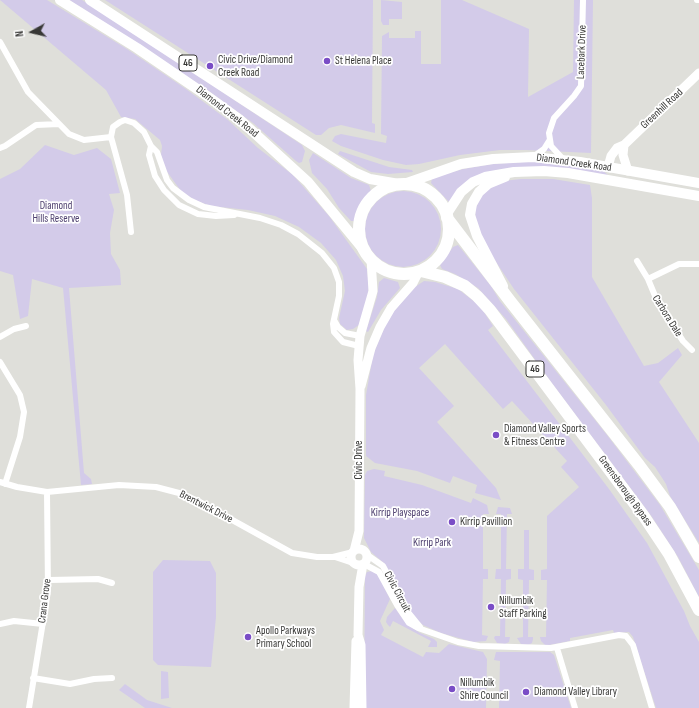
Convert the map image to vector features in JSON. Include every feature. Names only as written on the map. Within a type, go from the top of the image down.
[{"type":"highway","points":[[369,257],[360,234],[363,212],[376,194],[389,187],[401,184]]},
{"type":"highway","name":"46","points":[[401,184],[419,187],[432,194],[440,202],[447,216],[510,301],[635,459],[670,508],[699,557]]},
{"type":"highway","name":"46","points":[[369,257],[382,268],[391,272],[405,274],[420,271],[433,264],[445,248],[448,236],[447,216]]},
{"type":"highway","name":"Greensborough Bypass","points":[[420,271],[444,277],[465,286],[490,310],[643,515],[669,554],[699,610]]},
{"type":"main road","name":"Diamond Creek Road","points":[[60,0],[137,48],[203,92],[239,119],[308,182],[369,257]]},
{"type":"main road","name":"Diamond Creek Road","points":[[90,0],[354,172],[370,179],[401,184],[461,164],[493,159],[533,157],[608,167],[699,183]]},
{"type":"main road","points":[[608,167],[612,181]]},
{"type":"main road","name":"Diamond Creek Road","points":[[447,216],[462,192],[473,182],[485,177],[514,172],[550,172],[699,196]]},
{"type":"main road","points":[[510,301],[477,236],[470,215],[474,200],[481,189],[514,172]]},
{"type":"street","name":"Lacebark Drive","points":[[549,141],[550,128],[554,118],[581,86],[583,0]]},
{"type":"street","points":[[0,42],[28,92],[69,134],[80,139],[92,140],[111,137]]},
{"type":"street","name":"Greenhill Road","points":[[608,167],[613,153],[699,73]]},
{"type":"street","points":[[131,232],[127,195],[111,137],[112,129],[115,125],[123,121],[129,121],[140,128],[151,146],[157,152],[167,180],[180,194],[200,205],[270,221],[289,229],[311,243],[328,259],[336,273],[339,287],[334,320],[334,332],[338,338],[348,344],[359,341]]},
{"type":"street","points":[[0,148],[36,125],[59,124]]},
{"type":"street","points":[[533,157],[544,149],[549,141]]},
{"type":"street","points":[[549,141],[553,150],[563,160]]},
{"type":"street","points":[[624,144],[623,155],[628,171]]},
{"type":"street","points":[[151,146],[149,155],[155,176],[164,190],[179,205],[198,214],[216,216],[242,215]]},
{"type":"street","name":"Civic Drive","points":[[354,551],[359,531],[359,341],[373,291],[369,257]]},
{"type":"street","name":"Carbora Dale","points":[[637,261],[648,279],[658,303],[683,341],[692,350]]},
{"type":"street","points":[[648,279],[679,264],[699,264]]},
{"type":"street","name":"Civic Drive","points":[[360,389],[372,344],[391,308],[411,286],[420,271]]},
{"type":"street","points":[[334,320],[338,327],[345,333],[359,341],[372,344]]},
{"type":"street","points":[[0,337],[14,329],[26,326]]},
{"type":"street","points":[[0,362],[20,395],[24,412],[22,432],[3,483]]},
{"type":"street","name":"Brentwick Drive","points":[[3,483],[47,492],[126,485],[145,485],[162,488],[198,501],[286,550],[304,556],[333,557],[353,563]]},
{"type":"street","name":"Crana Grove","points":[[29,708],[49,580],[47,492]]},
{"type":"street","name":"Civic Drive","points":[[359,531],[366,554]]},
{"type":"street","points":[[354,708],[355,646],[358,634],[359,587],[364,564],[367,558],[366,554],[361,549],[354,551],[351,556],[359,587]]},
{"type":"street","name":"Brentwick Drive","points":[[333,557],[354,551]]},
{"type":"street","name":"Civic Circuit","points":[[366,554],[383,566],[407,612],[416,623],[427,631]]},
{"type":"street","points":[[353,563],[358,565],[364,564]]},
{"type":"street","name":"Civic Circuit","points":[[364,564],[379,572],[397,605],[409,623],[458,642],[491,647],[557,648],[619,635],[626,636],[633,645],[652,708]]},
{"type":"street","points":[[49,580],[98,579],[112,583]]},
{"type":"street","points":[[0,624],[14,621],[43,624]]},
{"type":"street","points":[[358,634],[361,645],[362,708]]},
{"type":"street","points":[[557,648],[575,708]]},
{"type":"street","points":[[33,678],[70,684],[94,679],[112,678]]},
{"type":"green space","points":[[0,0],[47,0],[127,49],[186,89],[228,120],[258,148],[293,175],[329,216],[367,269],[369,287],[368,296],[359,325],[353,329],[347,330],[340,324],[339,318],[345,291],[343,276],[336,260],[321,243],[299,227],[275,216],[248,210],[211,206],[194,200],[181,191],[165,169],[161,155],[162,146],[160,140],[135,119],[121,117],[106,90]]},
{"type":"green space","points":[[69,0],[82,0],[111,18],[302,145],[305,151],[302,162],[299,163],[296,161],[253,123],[210,92]]},
{"type":"green space","points":[[105,0],[373,0],[372,123],[375,124],[375,133],[341,125],[329,128],[321,135],[316,135]]},
{"type":"green space","points":[[381,0],[402,2],[402,19],[389,19],[389,25],[383,25],[381,21]]},
{"type":"green space","points":[[441,0],[462,0],[529,29],[528,97],[573,72],[574,0],[593,0],[591,153],[500,150],[460,155],[419,164],[406,165],[383,160],[341,146],[332,141],[335,136],[341,134],[386,143],[387,136],[381,134],[382,36],[389,32],[389,38],[415,38],[415,31],[421,31],[421,64],[441,64]]},
{"type":"green space","name":"Diamond Hills Reserve","points":[[45,145],[74,155],[97,148],[111,159],[120,193],[109,194],[114,210],[110,233],[111,254],[120,270],[121,285],[69,288],[84,473],[91,479],[92,484],[81,485],[63,288],[32,279],[28,316],[20,319],[13,275],[0,271],[0,179],[20,169]]},
{"type":"green space","points":[[340,151],[389,167],[412,170],[413,172],[388,174],[371,172],[338,154]]},
{"type":"green space","points":[[313,153],[351,178],[369,185],[371,191],[359,207],[354,221],[351,221],[339,208],[327,189],[312,173],[309,160]]},
{"type":"green space","points":[[551,162],[602,170],[608,175],[514,168],[498,170],[484,173],[449,202],[431,183],[432,178],[463,169],[492,164]]},
{"type":"green space","points":[[521,179],[553,179],[590,185],[592,198],[592,277],[644,366],[658,363],[678,348],[682,355],[659,382],[699,443],[699,543],[670,496],[666,484],[655,467],[645,458],[606,405],[514,289],[486,247],[476,226],[475,209],[484,191],[503,181]]},
{"type":"green space","points":[[403,191],[418,194],[430,202],[438,214],[441,229],[438,244],[430,256],[418,264],[403,267],[388,264],[376,256],[368,244],[365,229],[368,214],[376,202],[388,194]]},
{"type":"green space","points":[[458,245],[660,505],[699,570],[699,597],[678,557],[652,517],[506,319],[478,288],[455,274],[442,269],[440,265],[453,247]]},
{"type":"green space","points":[[384,278],[398,282],[400,288],[381,310],[368,332],[366,331],[377,297],[379,282]]},
{"type":"green space","points":[[424,281],[435,282],[458,289],[480,306],[493,326],[488,330],[609,489],[647,543],[699,642],[699,708],[656,708],[633,637],[629,632],[614,633],[613,630],[570,638],[570,641],[549,645],[545,645],[541,641],[540,637],[546,637],[547,580],[541,580],[541,570],[547,569],[547,516],[579,487],[561,467],[567,461],[512,401],[503,409],[445,344],[419,368],[454,406],[437,422],[496,488],[501,500],[475,493],[477,485],[453,476],[450,483],[417,471],[375,463],[366,456],[366,395],[373,355],[385,326],[394,311],[415,287]]},
{"type":"green space","name":"Kirrip Park","points":[[374,469],[385,471],[384,476],[422,485],[471,503],[473,498],[487,505],[489,514],[483,514],[483,569],[488,569],[488,579],[483,579],[482,635],[488,636],[486,641],[473,642],[441,633],[423,625],[412,616],[385,564],[371,552],[364,538],[365,475],[367,471]]},
{"type":"green space","points":[[498,507],[510,508],[512,514],[507,514],[506,569],[511,569],[511,579],[506,580],[505,637],[510,637],[509,642],[505,644],[497,643],[494,638],[495,636],[500,636],[501,579],[495,579],[496,569],[501,569],[501,514],[496,514]]},
{"type":"green space","points":[[524,530],[529,530],[529,569],[534,570],[534,580],[529,580],[528,637],[533,637],[533,639],[532,643],[528,645],[521,644],[517,638],[523,637],[523,580],[518,579],[518,569],[524,569]]},
{"type":"green space","points":[[163,560],[210,561],[216,573],[216,617],[211,667],[158,665],[153,660],[153,572]]},
{"type":"green space","points":[[372,571],[377,573],[390,599],[380,621],[384,630],[381,635],[423,657],[426,652],[439,653],[449,644],[483,652],[487,659],[486,708],[364,708],[365,576],[367,572]]},
{"type":"green space","points":[[395,608],[407,624],[420,633],[434,639],[437,642],[437,647],[428,647],[431,641],[393,621],[390,627],[386,622],[387,617]]},
{"type":"green space","points":[[496,652],[550,652],[554,655],[571,708],[499,708],[500,661],[494,660]]},
{"type":"green space","points":[[161,671],[168,672],[169,698],[161,699]]},
{"type":"green space","points":[[125,684],[147,700],[172,708],[145,708],[119,690]]},
{"type":"place","name":"St Helena Place","points":[[327,61]]},
{"type":"place","name":"Civic Drive/Diamond Creek Road","points":[[210,66]]},
{"type":"place","name":"Diamond Valley Sports & Fitness Centre","points":[[496,435]]},
{"type":"place","name":"Kirrip Pavillion","points":[[452,522]]},
{"type":"place","name":"Nillumbik Staff Parking","points":[[491,607]]},
{"type":"place","name":"Apollo Parkways Primary School","points":[[248,637]]},
{"type":"place","name":"Nillumbik Shire Council","points":[[452,689]]},
{"type":"place","name":"Diamond Valley Library","points":[[526,692]]},
{"type":"park label","name":"Kirrip Playspace","points":[[400,513]]}]
